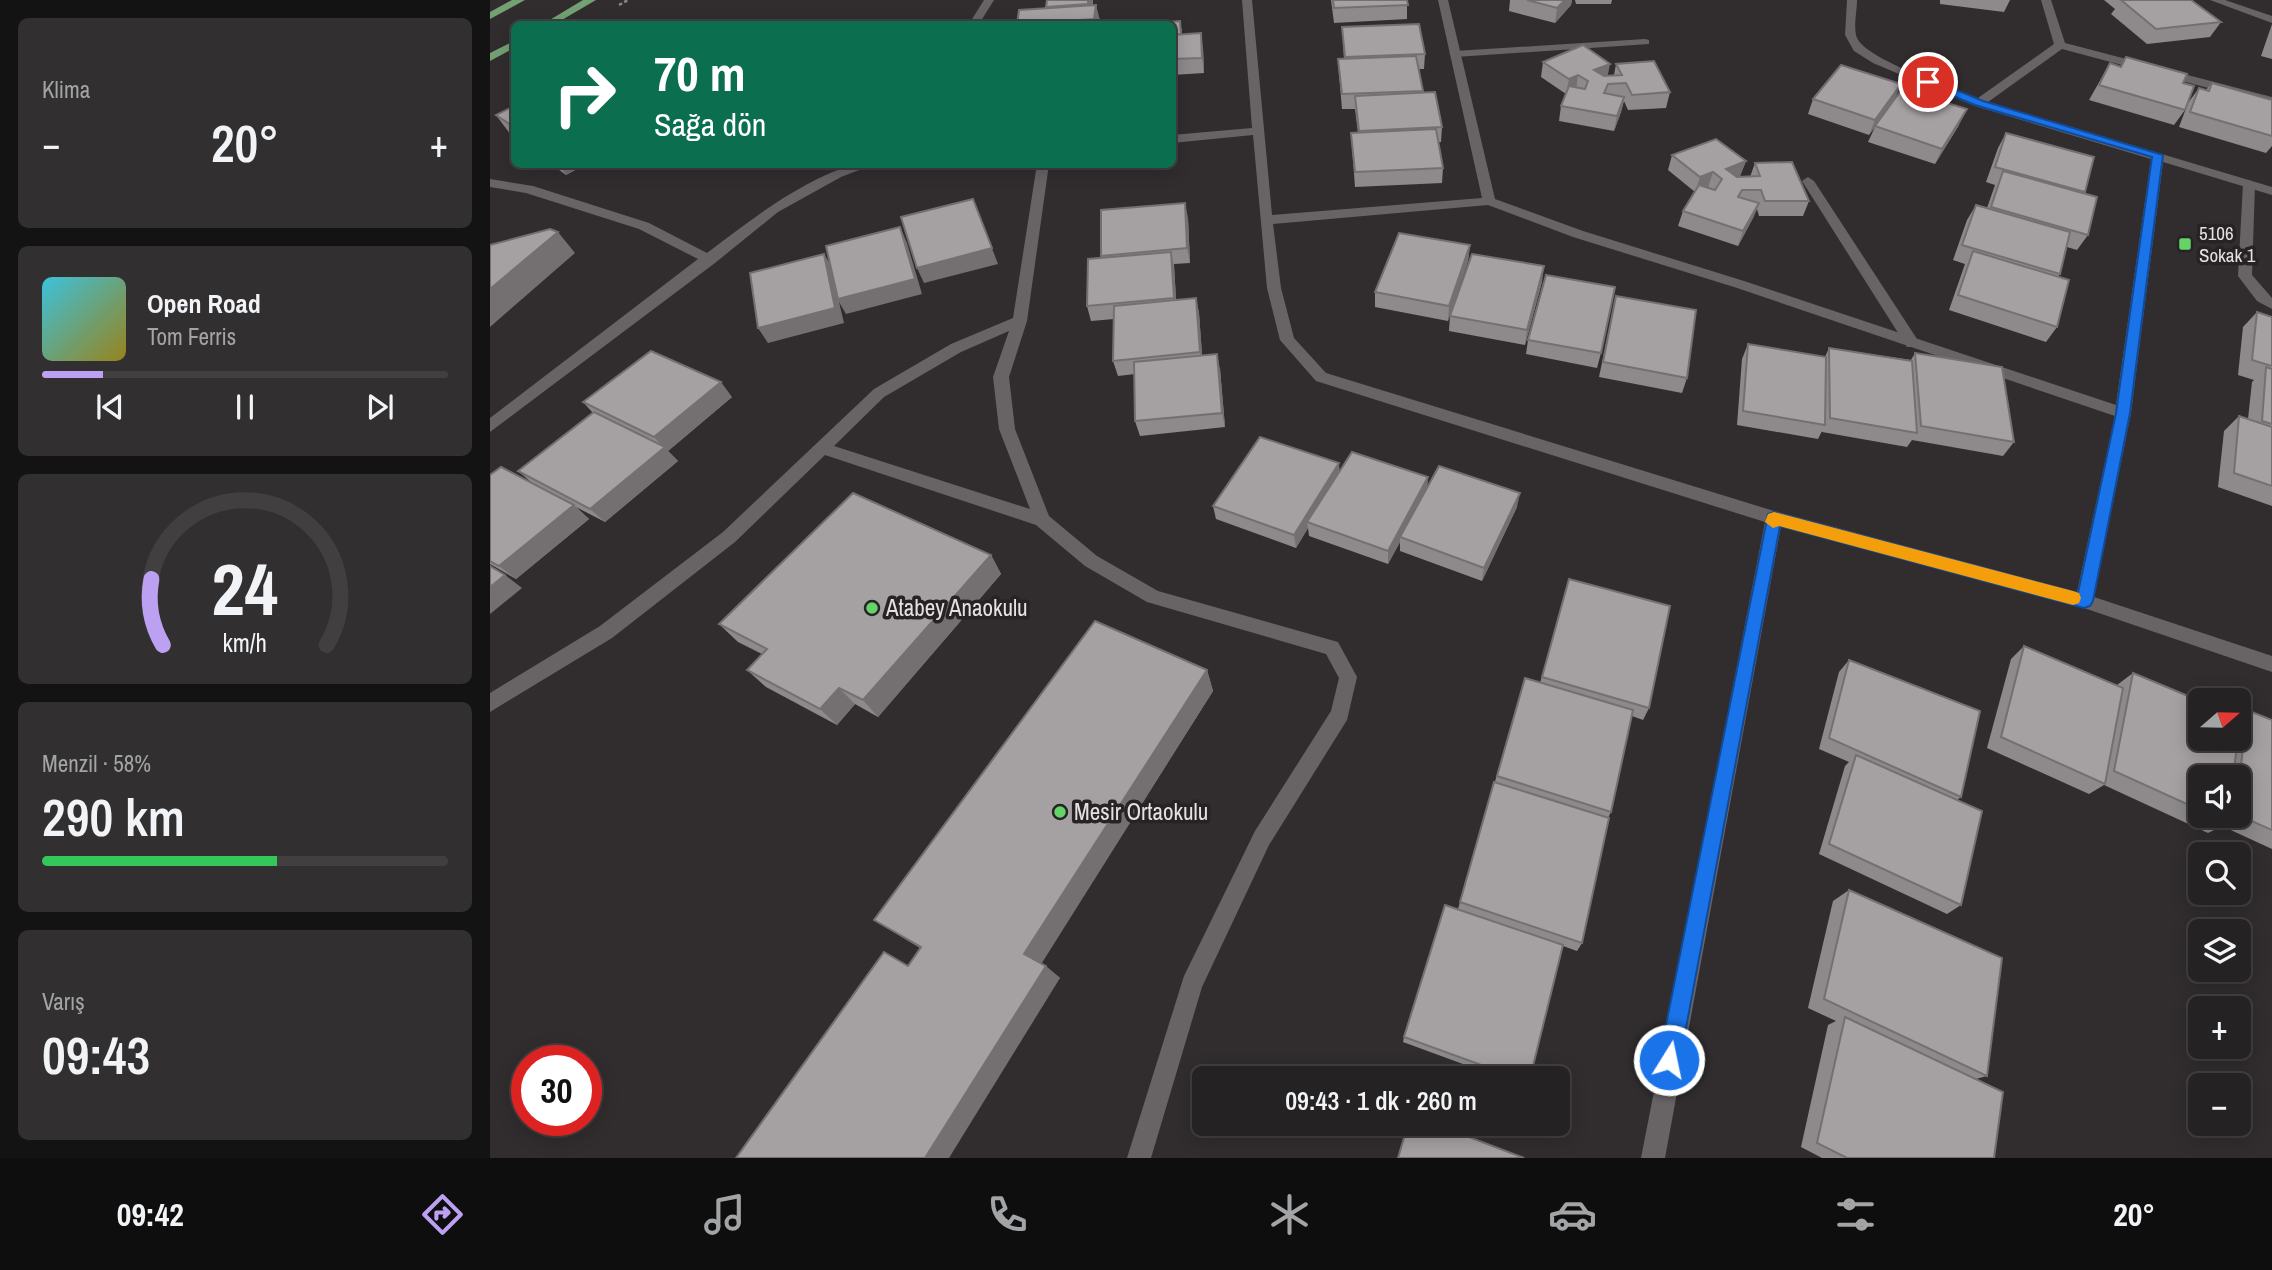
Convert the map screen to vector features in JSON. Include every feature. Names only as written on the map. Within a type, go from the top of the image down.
[{"type":"main road","points":[[490,16],[520,0]]},
{"type":"main road","points":[[553,21],[591,0]]},
{"type":"main road","points":[[490,58],[511,46]]},
{"type":"street","points":[[976,21],[989,0]]},
{"type":"street","points":[[1247,0],[1274,288],[1287,340],[1321,377],[1774,518],[2084,601],[2272,664]]},
{"type":"street","points":[[1443,0],[1489,201]]},
{"type":"street","points":[[1852,0],[1850,35],[1858,49],[1877,61],[1979,103],[2272,191]]},
{"type":"street","points":[[2046,0],[2060,45]]},
{"type":"street","points":[[2215,0],[2272,20]]},
{"type":"street","points":[[1455,54],[1645,42]]},
{"type":"street","points":[[1979,103],[2060,45]]},
{"type":"street","points":[[2060,45],[2272,101]]},
{"type":"street","points":[[1176,139],[1258,131]]},
{"type":"street","points":[[2084,601],[2123,413],[2158,155]]},
{"type":"street","points":[[490,426],[710,260],[773,209],[837,174],[856,168]]},
{"type":"street","points":[[1042,168],[1020,321],[1001,377],[1007,429],[1042,520]]},
{"type":"street","points":[[1808,181],[1912,343]]},
{"type":"street","points":[[490,183],[528,189],[644,226],[710,260]]},
{"type":"street","points":[[2249,184],[2245,276],[2262,298],[2272,304]]},
{"type":"street","points":[[1266,220],[1489,201],[1578,234],[2123,413]]},
{"type":"street","points":[[490,703],[606,632],[729,537],[879,393],[956,348],[1020,321]]},
{"type":"street","points":[[820,447],[1042,520],[1091,561],[1153,597],[1332,648],[1348,677],[1340,714],[1262,838],[1192,984],[1139,1158]]},
{"type":"street","points":[[1653,1158],[1774,518]]},
{"type":"building","points":[[1047,0],[1088,0],[1088,4],[1046,7]]},
{"type":"building","points":[[1333,0],[1407,0],[1408,5],[1334,8]]},
{"type":"building","points":[[1527,0],[1565,0],[1557,8]]},
{"type":"building","points":[[2121,0],[2191,0],[2221,22],[2156,29]]},
{"type":"building","points":[[1096,5],[1094,19],[1065,21],[1017,21],[1019,10]]},
{"type":"building","points":[[1176,21],[1180,21],[1181,34],[1176,35]]},
{"type":"building","points":[[1419,24],[1425,54],[1345,57],[1342,27]]},
{"type":"building","points":[[1201,33],[1202,58],[1176,59],[1176,35]]},
{"type":"building","points":[[1583,45],[1610,64],[1594,70],[1604,76],[1622,75],[1616,64],[1654,61],[1670,92],[1632,95],[1626,83],[1608,84],[1604,93],[1624,97],[1617,116],[1561,106],[1569,86],[1585,89],[1588,81],[1578,75],[1569,79],[1543,62]]},
{"type":"building","points":[[1416,56],[1423,91],[1342,94],[1338,59]]},
{"type":"building","points":[[2126,57],[2187,74],[2183,83],[2194,86],[2185,110],[2099,85],[2110,63],[2121,67]]},
{"type":"building","points":[[1841,65],[1901,84],[1875,120],[1813,99]]},
{"type":"building","points":[[2212,83],[2272,100],[2272,136],[2190,112],[2199,88],[2209,91]]},
{"type":"building","points":[[1902,89],[1967,109],[1942,149],[1875,126]]},
{"type":"building","points":[[1435,92],[1442,127],[1359,131],[1355,96]]},
{"type":"building","points":[[511,108],[511,125],[496,115]]},
{"type":"building","points":[[1436,129],[1443,168],[1355,172],[1351,133]]},
{"type":"building","points":[[2006,133],[2094,157],[2085,192],[1995,167]]},
{"type":"building","points":[[1716,139],[1746,161],[1726,169],[1737,177],[1760,176],[1755,163],[1792,162],[1809,201],[1765,201],[1761,190],[1742,190],[1738,197],[1759,203],[1743,231],[1683,211],[1699,185],[1715,190],[1722,179],[1713,172],[1700,177],[1672,155]]},
{"type":"building","points":[[2003,171],[2097,197],[2088,235],[1991,207]]},
{"type":"building","points":[[973,199],[992,248],[917,268],[901,217]]},
{"type":"building","points":[[1185,203],[1187,248],[1101,256],[1101,210]]},
{"type":"building","points":[[1976,205],[2070,232],[2060,274],[1962,245]]},
{"type":"building","points":[[900,227],[915,279],[838,299],[826,246]]},
{"type":"building","points":[[550,229],[558,232],[490,289],[490,245]]},
{"type":"building","points":[[1399,233],[1470,245],[1449,306],[1375,292]]},
{"type":"building","points":[[1973,251],[2069,280],[2057,327],[1958,295]]},
{"type":"building","points":[[1171,252],[1174,298],[1087,306],[1088,259]]},
{"type":"building","points":[[824,254],[835,308],[758,328],[750,273]]},
{"type":"building","points":[[1472,254],[1544,266],[1527,330],[1450,316]]},
{"type":"building","points":[[1546,275],[1615,287],[1601,353],[1528,340]]},
{"type":"building","points":[[1616,296],[1696,310],[1687,378],[1603,362]]},
{"type":"building","points":[[1196,298],[1200,352],[1113,361],[1114,306]]},
{"type":"building","points":[[2257,312],[2272,317],[2272,366],[2252,360]]},
{"type":"building","points":[[1748,344],[1826,357],[1825,425],[1743,411]]},
{"type":"building","points":[[1829,348],[1912,361],[1917,433],[1830,418]]},
{"type":"building","points":[[651,351],[721,382],[654,437],[583,402]]},
{"type":"building","points":[[1915,353],[2002,367],[2014,442],[1921,426]]},
{"type":"building","points":[[1217,354],[1222,413],[1135,421],[1134,362]]},
{"type":"building","points":[[2266,367],[2272,369],[2272,424],[2262,421]]},
{"type":"building","points":[[594,412],[665,447],[590,509],[518,471]]},
{"type":"building","points":[[2239,416],[2272,427],[2272,486],[2234,473]]},
{"type":"building","points":[[1260,437],[1339,463],[1294,535],[1213,506]]},
{"type":"building","points":[[1352,452],[1428,477],[1388,551],[1307,522]]},
{"type":"building","points":[[1439,466],[1520,493],[1484,568],[1400,537]]},
{"type":"building","points":[[501,467],[574,505],[499,566],[490,561],[490,475]]},
{"type":"building","name":"Atabey Anaokulu","points":[[853,493],[991,555],[863,700],[839,688],[820,709],[747,670],[767,649],[719,624]]},
{"type":"building","points":[[490,566],[505,575],[490,587]]},
{"type":"building","points":[[1569,579],[1670,606],[1649,708],[1542,677]]},
{"type":"building","name":"Mesir Ortaokulu","points":[[1095,621],[1207,670],[1024,954],[1046,966],[925,1158],[736,1158],[884,952],[908,966],[921,947],[874,920]]},
{"type":"building","points":[[2024,646],[2123,688],[2105,784],[2001,737]]},
{"type":"building","points":[[1849,660],[1980,711],[1961,797],[1829,738]]},
{"type":"building","points":[[2133,673],[2188,696],[2188,751],[2236,751],[2235,765],[2188,765],[2188,805],[2114,771]]},
{"type":"building","points":[[1525,678],[1633,710],[1611,812],[1497,776]]},
{"type":"building","points":[[2251,712],[2272,720],[2272,830],[2251,821],[2251,765],[2241,765],[2243,751],[2251,751]]},
{"type":"building","points":[[1856,755],[1982,811],[1961,905],[1829,844]]},
{"type":"building","points":[[1494,782],[1609,818],[1582,943],[1460,902]]},
{"type":"building","points":[[1849,890],[2002,958],[1987,1076],[1824,999]]},
{"type":"building","points":[[1445,905],[1563,945],[1533,1066],[1484,1066],[1404,1037]]},
{"type":"building","points":[[1845,1017],[2003,1092],[1994,1158],[1847,1158],[1817,1143]]},
{"type":"building","points":[[1404,1136],[1466,1136],[1524,1158],[1398,1158]]},
{"type":"slow traffic","points":[[1773,522],[1774,518],[2073,598]]},
{"type":"place","name":"5106 Sokak 1","points":[[2185,244]]},
{"type":"place","name":"Atabey Anaokulu","points":[[872,608]]},
{"type":"place","name":"Mesir Ortaokulu","points":[[1060,812]]},
{"type":"route","points":[[1669,1060],[1774,518],[2084,601],[2123,413],[2158,155],[1979,103],[1928,82]]}]
